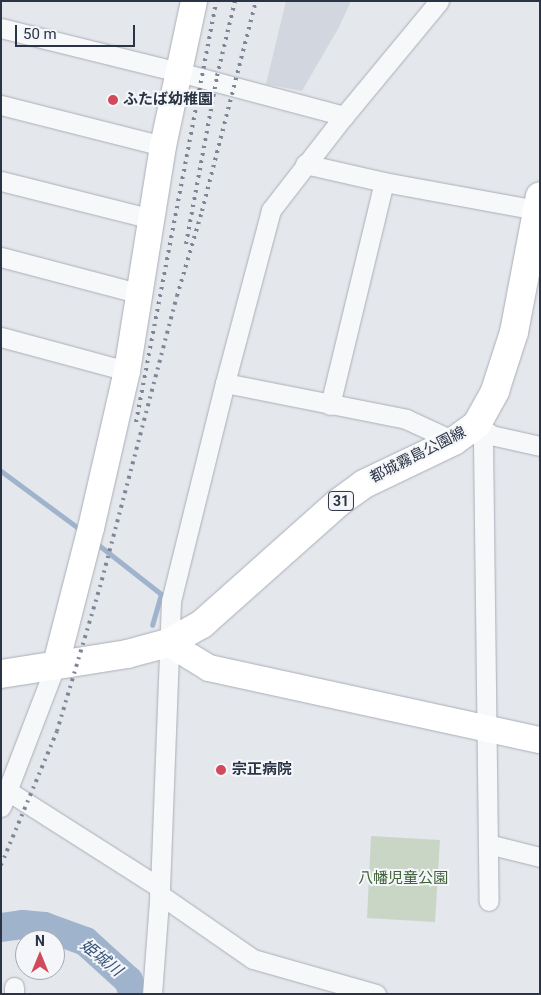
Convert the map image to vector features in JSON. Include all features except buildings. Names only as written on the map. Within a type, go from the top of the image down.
[{"type":"main road","name":"都城霧島公園線","points":[[1,674],[127,654],[168,643],[202,624],[338,503],[364,484],[454,441],[477,424],[495,391],[514,332],[539,206]]},
{"type":"street","points":[[194,1],[163,146],[141,294],[127,370],[89,537],[56,664],[5,799],[159,891],[253,959],[376,994]]},
{"type":"street","points":[[152,994],[159,891],[168,643],[172,600],[225,383],[272,210],[305,164],[439,1]]},
{"type":"street","points":[[1,28],[179,72],[344,116]]},
{"type":"street","points":[[1,105],[163,146]]},
{"type":"street","points":[[305,164],[384,182],[539,206]]},
{"type":"street","points":[[1,181],[152,219]]},
{"type":"street","points":[[330,405],[384,182]]},
{"type":"street","points":[[1,257],[141,294]]},
{"type":"street","points":[[1,337],[127,370]]},
{"type":"street","points":[[225,383],[406,419],[454,441]]},
{"type":"street","points":[[477,424],[490,435],[540,446]]},
{"type":"street","points":[[477,424],[483,441],[485,728],[489,901]]},
{"type":"street","points":[[168,643],[209,668],[540,740]]},
{"type":"street","points":[[488,844],[540,857]]},
{"type":"shaded area","points":[[286,1],[351,1],[339,27],[302,91],[266,84]]},
{"type":"green space","name":"八幡児童公園","points":[[371,836],[440,840],[435,922],[367,918]]},
{"type":"waterway","points":[[1,471],[82,531]]},
{"type":"waterway","points":[[96,543],[161,594],[152,625]]},
{"type":"waterway","name":"姫城川","points":[[1,927],[22,924],[44,926],[85,941],[128,980],[133,994]]},
{"type":"railway","points":[[136,422],[216,1]]},
{"type":"railway","points":[[186,244],[217,76],[235,1]]},
{"type":"railway","points":[[1,865],[57,731],[100,587],[177,296],[202,211],[256,1]]},
{"type":"place","name":"ふたば幼稚園","points":[[113,100]]},
{"type":"place","name":"宗正病院","points":[[221,770]]}]
